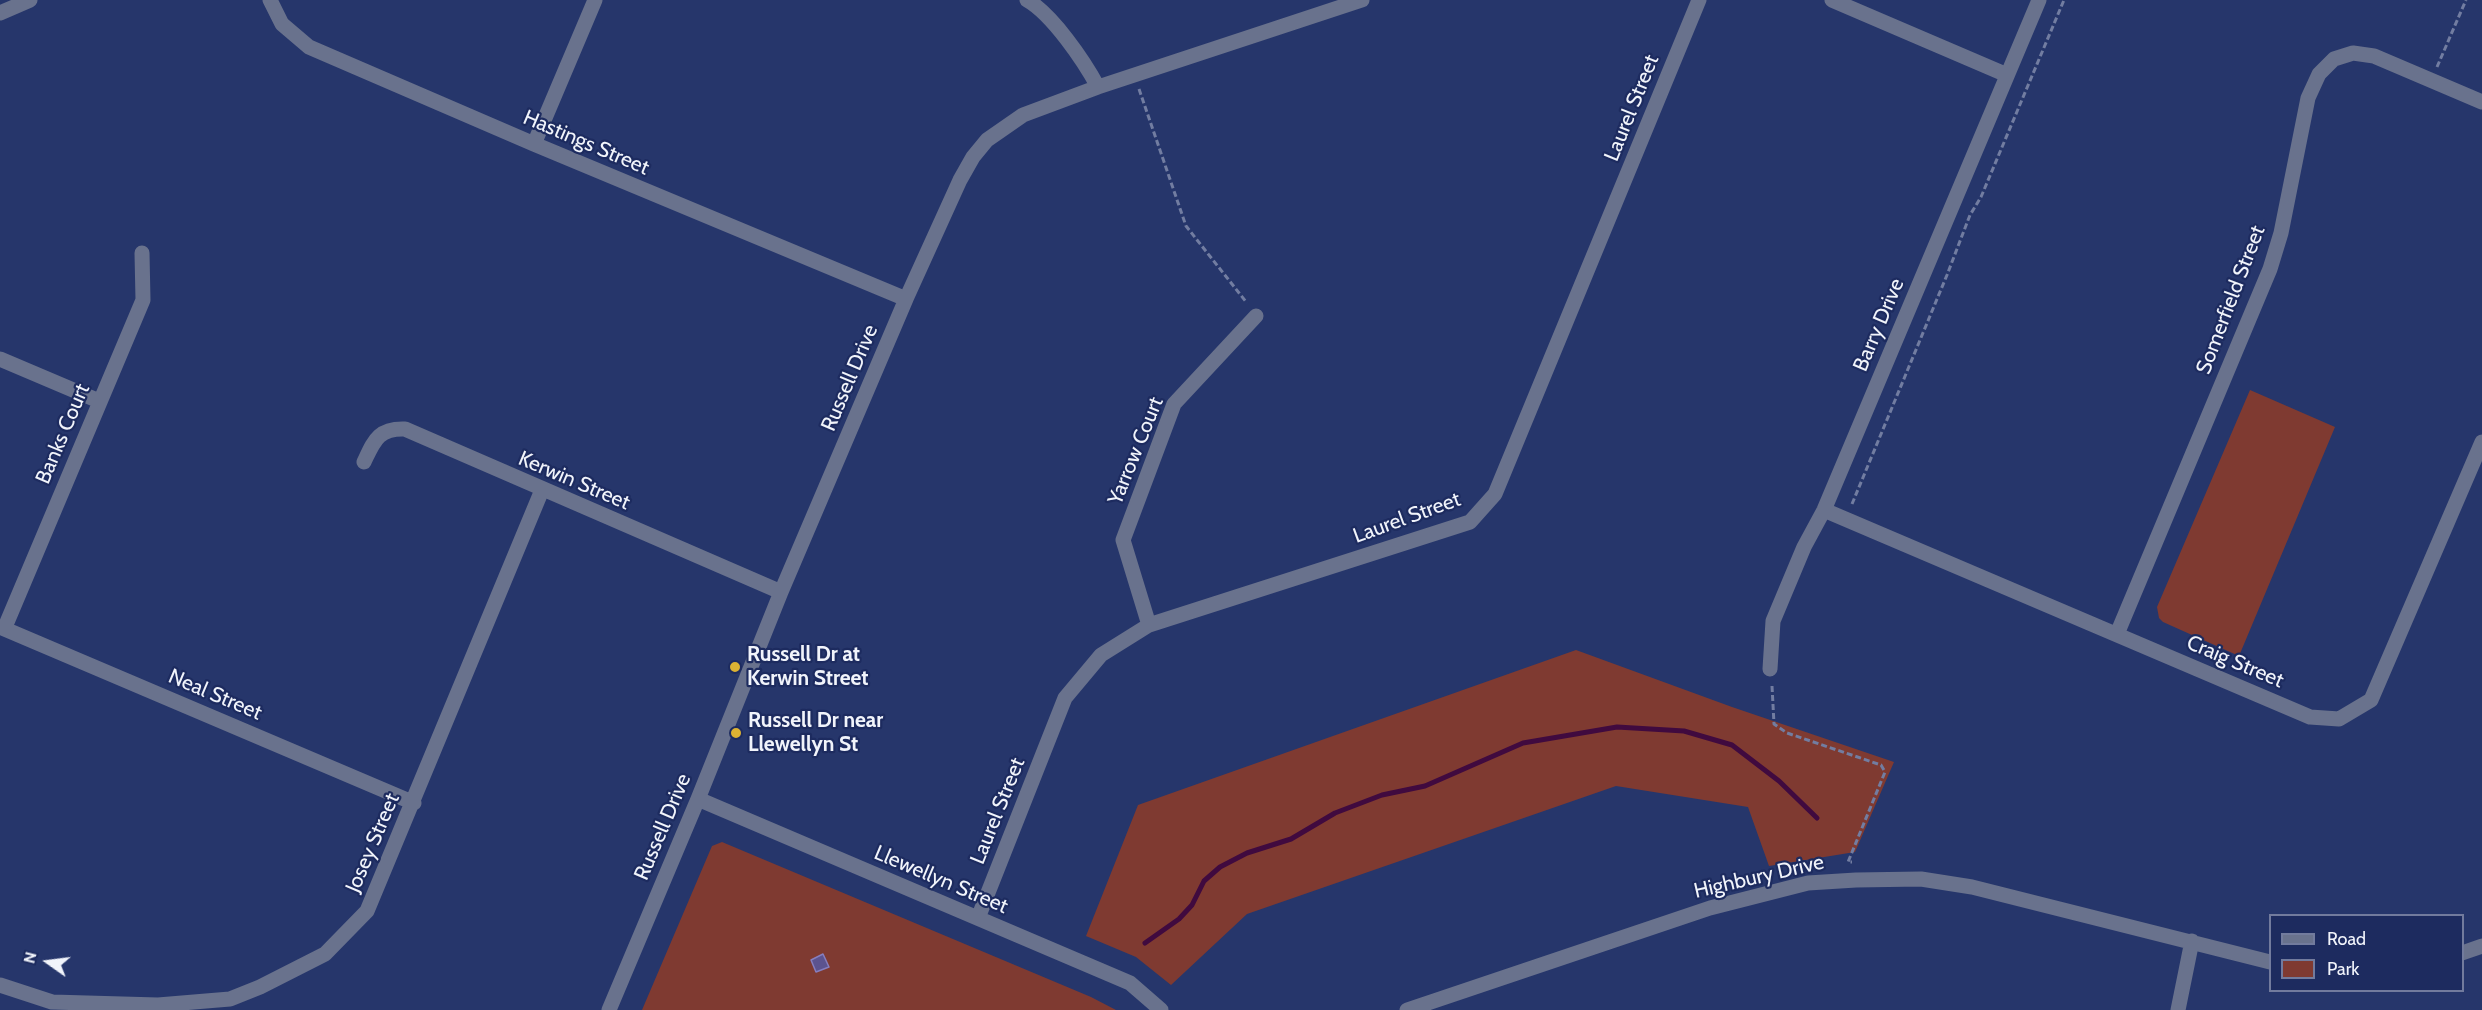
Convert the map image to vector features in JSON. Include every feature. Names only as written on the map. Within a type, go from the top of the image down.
[{"type":"street","points":[[0,13],[30,0]]},
{"type":"street","name":"Hastings Street","points":[[270,0],[282,24],[309,46],[534,144],[906,299]]},
{"type":"street","points":[[534,144],[594,0]]},
{"type":"street","points":[[1027,0],[1040,7],[1089,70],[1098,87]]},
{"type":"street","name":"Russell Drive","points":[[609,1010],[698,799],[781,592],[906,299],[960,180],[987,140],[1023,115],[1098,87],[1325,6],[1362,0]]},
{"type":"street","name":"Laurel Street","points":[[978,918],[1065,698],[1101,655],[1149,626],[1470,522],[1495,494],[1699,0]]},
{"type":"street","points":[[1832,0],[2007,75]]},
{"type":"street","name":"Barry Drive","points":[[1770,669],[1773,621],[1804,547],[1824,510],[2039,0]]},
{"type":"street","name":"Somerfield Street","points":[[2117,634],[2270,269],[2281,233],[2308,98],[2319,74],[2334,59],[2353,53],[2374,56],[2482,102]]},
{"type":"street","name":"Banks Court","points":[[2,627],[143,300],[142,253]]},
{"type":"street","name":"Yarrow Court","points":[[1149,626],[1123,540],[1174,404],[1256,316]]},
{"type":"street","points":[[0,359],[99,401]]},
{"type":"street","name":"Kerwin Street","points":[[364,462],[376,437],[392,428],[405,429],[781,592]]},
{"type":"street","name":"Craig Street","points":[[1824,510],[2310,717],[2339,719],[2371,700],[2482,442]]},
{"type":"street","name":"Josey Street","points":[[0,985],[52,1002],[158,1005],[232,1004],[325,954],[367,911],[414,803],[542,490]]},
{"type":"street","name":"Neal Street","points":[[2,627],[414,803]]},
{"type":"street","name":"Llewellyn Street","points":[[698,799],[1130,983],[1161,1010]]},
{"type":"street","name":"Highbury Drive","points":[[1407,1010],[1710,908],[1808,883],[1886,879],[1931,880],[1972,886],[2269,961]]},
{"type":"street","points":[[2178,1010],[2192,941]]},
{"type":"street","points":[[2464,953],[2482,946]]},
{"type":"path","points":[[1852,504],[1970,215],[1981,197],[2064,0]]},
{"type":"path","points":[[2432,80],[2466,0]]},
{"type":"path","points":[[1134,76],[1186,226],[1256,316]]},
{"type":"path","points":[[1770,669],[1775,709],[1772,716],[1774,724],[1787,733],[1881,765],[1885,772],[1848,862],[1856,862],[1856,868]]},
{"type":"green space","points":[[2250,390],[2335,427],[2239,656],[2163,622],[2159,618],[2157,607]]},
{"type":"green space","points":[[1576,650],[1732,707],[1894,762],[1855,852],[1769,866],[1748,807],[1616,786],[1247,914],[1171,985],[1136,957],[1086,936],[1138,805]]},
{"type":"green space","points":[[722,842],[1091,997],[1116,1010],[642,1010],[712,846]]},
{"type":"building","points":[[823,954],[829,967],[816,972],[811,960]]},
{"type":"waterway","points":[[1145,943],[1179,919],[1192,905],[1204,881],[1220,867],[1247,853],[1291,839],[1335,813],[1382,795],[1425,786],[1523,743],[1617,727],[1684,731],[1732,745],[1779,781],[1817,818]]},
{"type":"place","name":"Russell Dr at Kerwin Street","points":[[735,667]]},
{"type":"place","name":"Russell Dr near Llewellyn St","points":[[736,733]]}]
